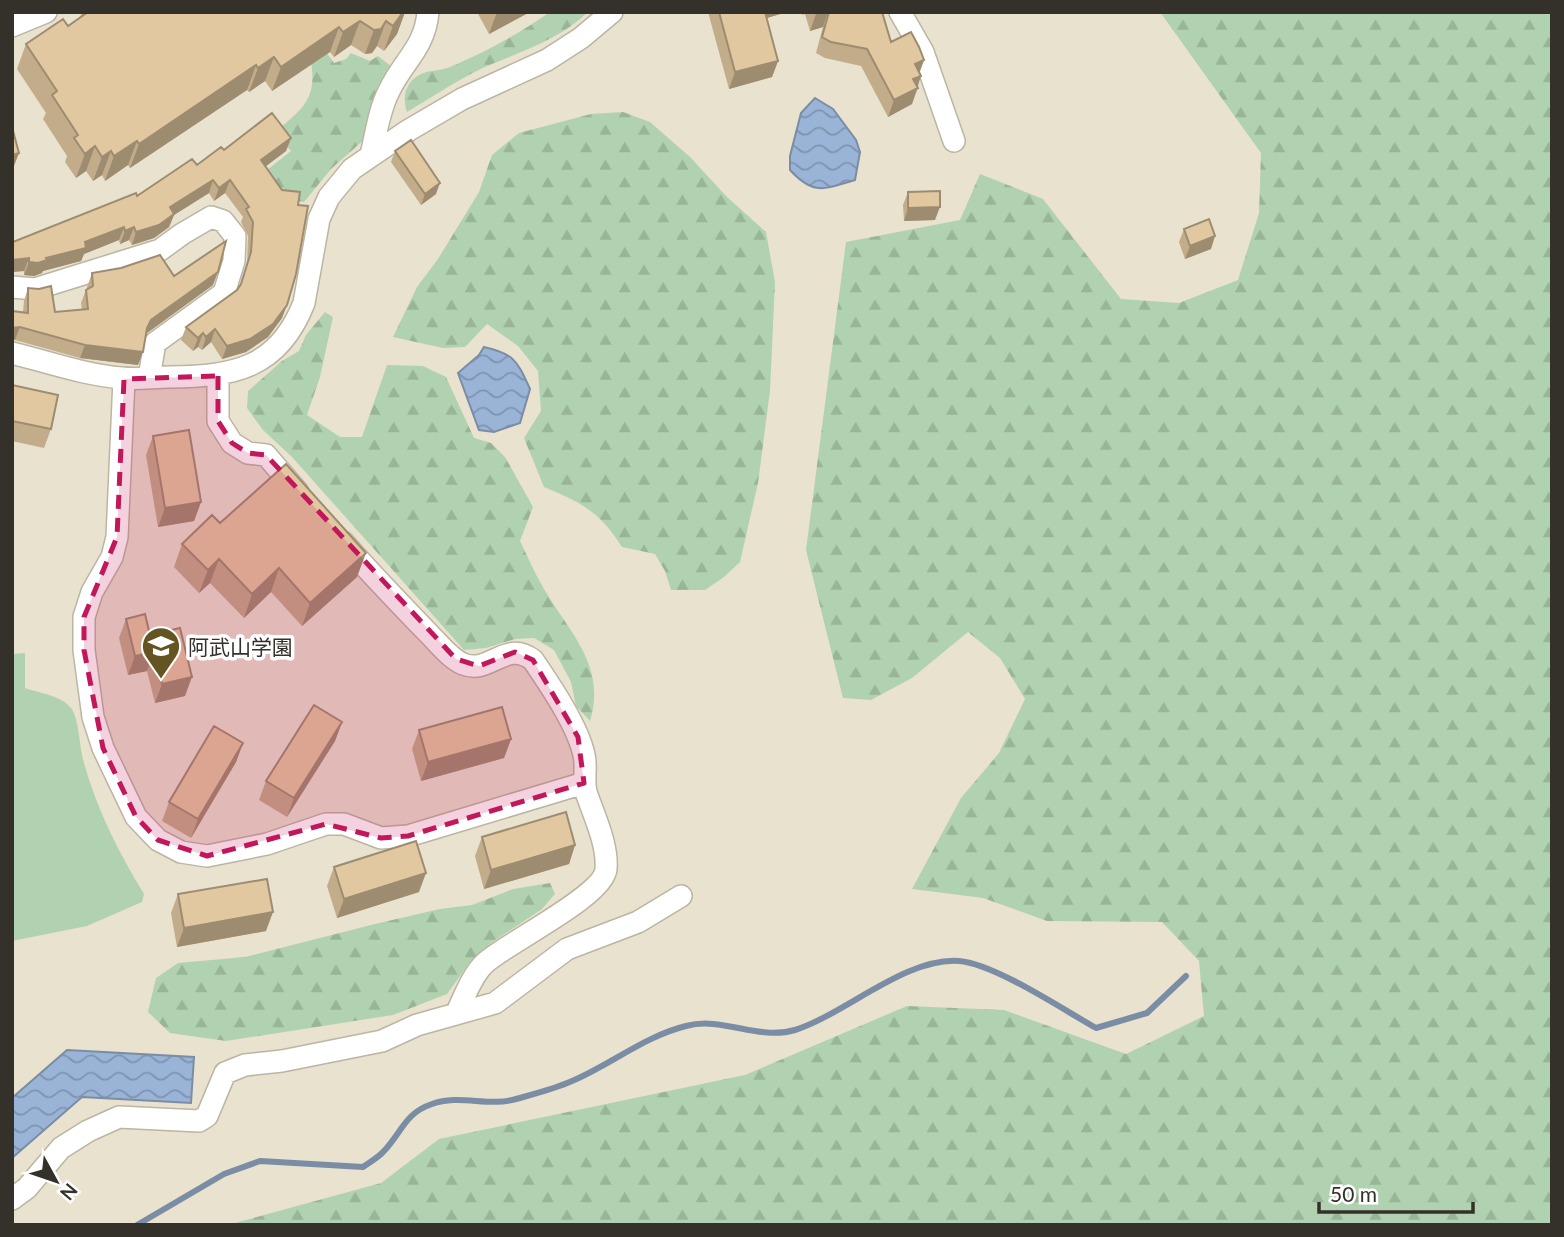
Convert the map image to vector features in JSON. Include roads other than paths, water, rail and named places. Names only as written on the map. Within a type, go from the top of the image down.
[{"type":"street","points":[[12,26],[46,12]]},
{"type":"street","points":[[371,155],[384,102],[394,81],[416,51],[426,27],[428,12]]},
{"type":"street","points":[[12,353],[124,379],[218,376],[261,359],[292,329],[304,303],[316,230],[324,208],[343,177],[371,155],[462,99],[554,56],[612,12]]},
{"type":"street","points":[[900,12],[923,52],[954,141]]},
{"type":"street","points":[[12,287],[36,289],[160,250],[211,217],[223,221],[235,236],[234,261],[224,293],[155,343],[149,377]]},
{"type":"street","points":[[218,376],[218,421],[232,443],[248,453],[266,454],[309,503]]},
{"type":"street","points":[[124,379],[117,537],[112,557],[92,592],[84,618],[83,650],[93,717],[103,748],[136,817],[158,840],[181,852],[206,856],[267,844],[326,824],[344,824],[381,838],[408,836],[584,783]]},
{"type":"street","points":[[325,522],[407,611],[463,664],[480,666],[515,652],[533,660],[578,737],[585,757],[584,783],[605,851],[605,877],[599,886],[581,899],[484,964],[456,1014]]},
{"type":"street","points":[[12,1199],[27,1188],[61,1148],[88,1131],[119,1117],[199,1121],[207,1116],[225,1073],[245,1065],[282,1061],[382,1041],[417,1025],[495,1003],[567,949],[638,922],[681,896]]},
{"type":"water","points":[[815,98],[833,109],[856,140],[860,152],[855,180],[827,188],[813,187],[790,170],[790,156],[801,113]]},
{"type":"water","points":[[484,347],[514,360],[530,389],[520,423],[494,432],[479,430],[458,373],[479,355]]},
{"type":"water","points":[[67,1050],[194,1057],[191,1103],[82,1097],[12,1158],[12,1098]]},
{"type":"waterway","points":[[137,1225],[224,1174],[260,1161],[363,1167],[382,1153],[416,1112],[432,1104],[453,1100],[506,1101],[544,1091],[586,1074],[656,1037],[686,1026],[713,1024],[768,1033],[795,1030],[897,977],[939,962],[959,961],[991,970],[1028,988],[1096,1028],[1147,1013],[1186,976]]},
{"type":"place","name":"阿武山学園","points":[[161,680]]}]
